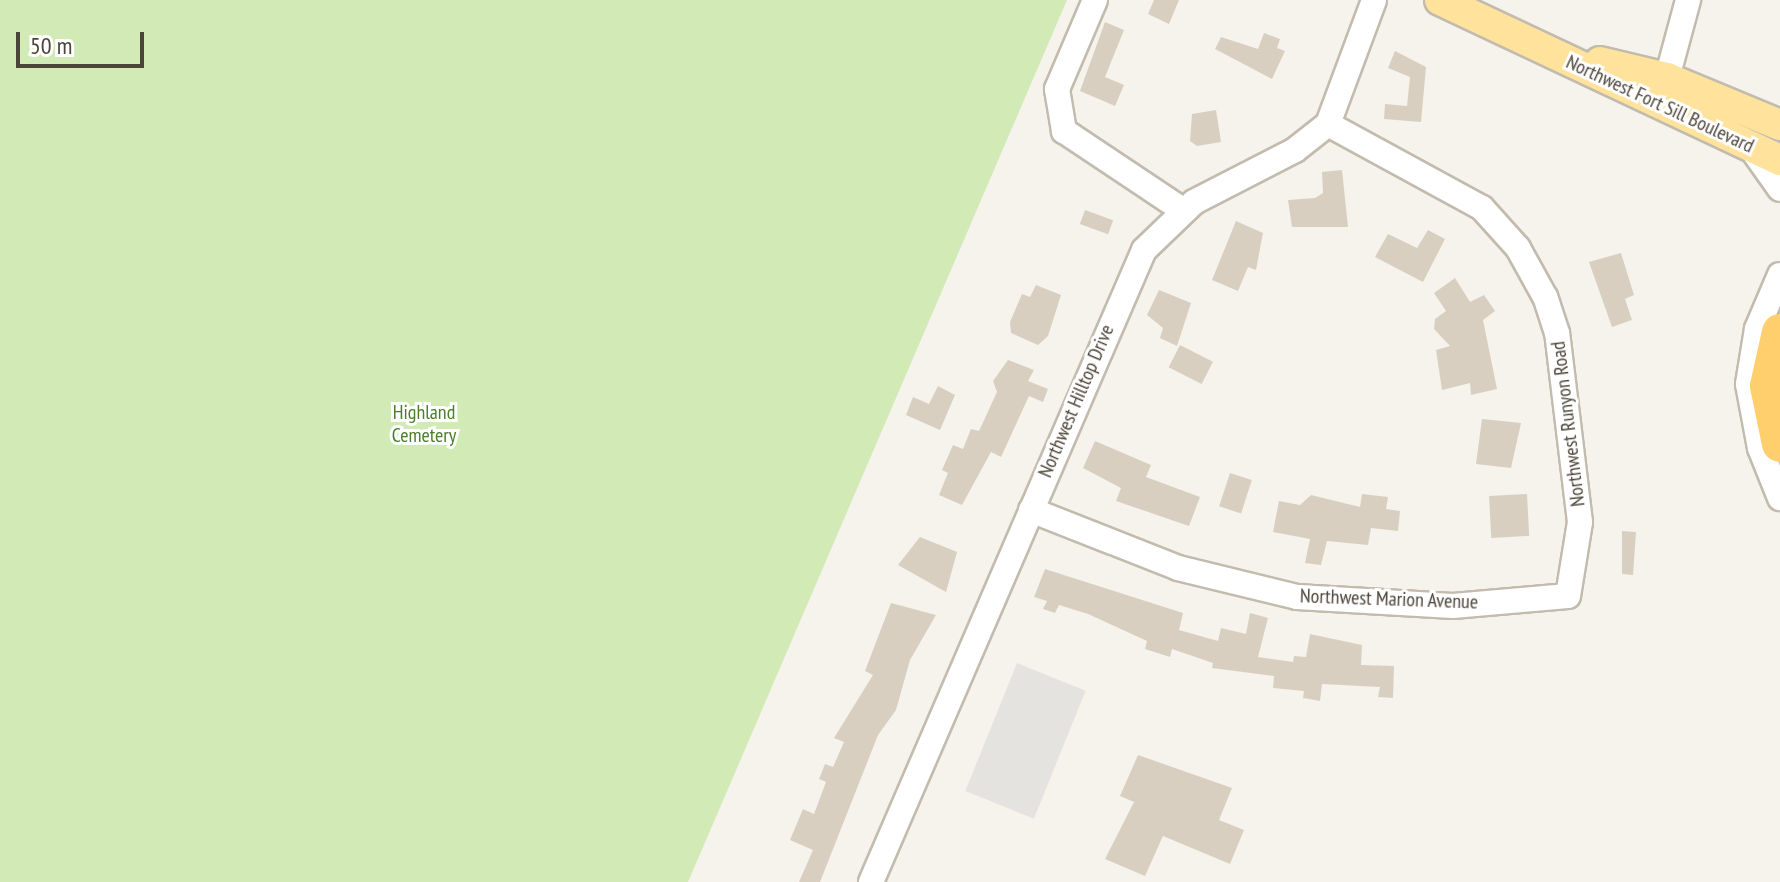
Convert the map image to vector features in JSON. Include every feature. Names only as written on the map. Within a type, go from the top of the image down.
[{"type":"highway","points":[[1780,332],[1768,386],[1780,444]]},
{"type":"main road","name":"Northwest Fort Sill Boulevard","points":[[1440,0],[1780,160]]},
{"type":"main road","name":"Northwest Fort Sill Boulevard","points":[[1540,48],[1667,78],[1780,125]]},
{"type":"street","points":[[1095,0],[1057,89],[1064,131],[1184,211]]},
{"type":"street","points":[[1328,124],[1374,0]]},
{"type":"street","points":[[1667,78],[1688,0]]},
{"type":"street","name":"Northwest Hilltop Drive","points":[[871,882],[1126,284],[1144,250],[1184,211],[1295,150],[1328,124]]},
{"type":"street","name":"Northwest Runyon Road","points":[[1328,124],[1482,208],[1518,248],[1545,297],[1557,333],[1580,522],[1568,596]]},
{"type":"street","points":[[1751,148],[1780,189]]},
{"type":"street","points":[[1780,275],[1757,329],[1748,384],[1760,448],[1780,498]]},
{"type":"street","name":"Northwest Marion Avenue","points":[[1031,510],[1178,568],[1297,597],[1453,606],[1568,596]]},
{"type":"green space","name":"Highland Cemetery","points":[[0,0],[1067,0],[688,882],[0,882]]},
{"type":"shaded area","points":[[1017,663],[1086,691],[1034,819],[965,791]]},
{"type":"building","points":[[1154,0],[1179,0],[1169,24],[1148,14]]},
{"type":"building","points":[[1105,22],[1124,30],[1105,77],[1124,85],[1115,106],[1080,91]]},
{"type":"building","points":[[1264,33],[1280,39],[1277,48],[1285,51],[1272,79],[1215,49],[1221,37],[1258,49]]},
{"type":"building","points":[[1395,51],[1426,67],[1421,122],[1384,119],[1385,104],[1407,106],[1410,77],[1388,68]]},
{"type":"building","points":[[1216,110],[1221,142],[1197,146],[1190,141],[1192,114]]},
{"type":"building","points":[[1342,170],[1348,227],[1292,227],[1288,200],[1315,198],[1323,193],[1322,172]]},
{"type":"building","points":[[1085,210],[1113,220],[1108,234],[1080,224]]},
{"type":"building","points":[[1236,221],[1263,233],[1256,270],[1248,267],[1238,291],[1212,280]]},
{"type":"building","points":[[1428,230],[1445,239],[1423,282],[1375,257],[1388,234],[1417,248]]},
{"type":"building","points":[[1621,253],[1634,295],[1625,299],[1632,320],[1612,327],[1589,262]]},
{"type":"building","points":[[1455,278],[1470,302],[1484,295],[1495,311],[1483,320],[1497,389],[1471,395],[1470,383],[1442,390],[1436,350],[1450,346],[1434,329],[1435,319],[1446,311],[1434,293]]},
{"type":"building","points":[[1036,285],[1061,295],[1048,336],[1038,345],[1011,333],[1010,322],[1022,294],[1030,297]]},
{"type":"building","points":[[1159,290],[1191,303],[1177,346],[1160,338],[1163,328],[1147,315]]},
{"type":"building","points":[[1180,345],[1213,362],[1202,384],[1169,367]]},
{"type":"building","points":[[1008,360],[1034,370],[1028,381],[1048,389],[1043,402],[1029,396],[1001,457],[991,452],[962,505],[939,495],[948,473],[942,470],[953,445],[963,449],[971,429],[979,431],[997,392],[993,381]]},
{"type":"building","points":[[938,386],[955,395],[940,430],[906,415],[913,397],[929,404]]},
{"type":"building","points":[[1482,419],[1521,423],[1511,468],[1476,464]]},
{"type":"building","points":[[1095,441],[1151,465],[1146,477],[1200,497],[1189,526],[1116,501],[1121,488],[1083,468]]},
{"type":"building","points":[[1230,473],[1252,480],[1241,513],[1219,506]]},
{"type":"building","points":[[1362,494],[1388,497],[1386,509],[1400,511],[1398,531],[1371,528],[1368,545],[1327,541],[1321,565],[1305,563],[1310,539],[1273,532],[1279,501],[1300,505],[1311,495],[1360,507]]},
{"type":"building","points":[[1527,494],[1529,536],[1491,538],[1489,496]]},
{"type":"building","points":[[1622,531],[1636,532],[1633,575],[1622,574]]},
{"type":"building","points":[[920,537],[957,552],[946,592],[898,565]]},
{"type":"building","points":[[1045,569],[1183,613],[1179,630],[1218,641],[1221,628],[1246,634],[1250,613],[1268,618],[1258,657],[1293,662],[1294,656],[1306,657],[1310,634],[1362,645],[1361,665],[1394,666],[1393,698],[1378,697],[1380,687],[1322,684],[1320,701],[1303,698],[1304,691],[1273,688],[1274,676],[1212,668],[1213,663],[1172,649],[1170,657],[1145,649],[1147,641],[1088,614],[1059,605],[1055,613],[1043,609],[1047,601],[1034,597]]},
{"type":"building","points":[[891,603],[936,615],[910,660],[896,710],[878,735],[820,882],[799,882],[813,850],[790,840],[803,809],[814,814],[826,782],[819,779],[825,764],[833,767],[844,742],[834,738],[873,675],[865,671]]},
{"type":"building","points":[[1138,755],[1232,788],[1219,820],[1244,830],[1230,864],[1163,836],[1145,876],[1105,859],[1134,802],[1120,796]]}]
